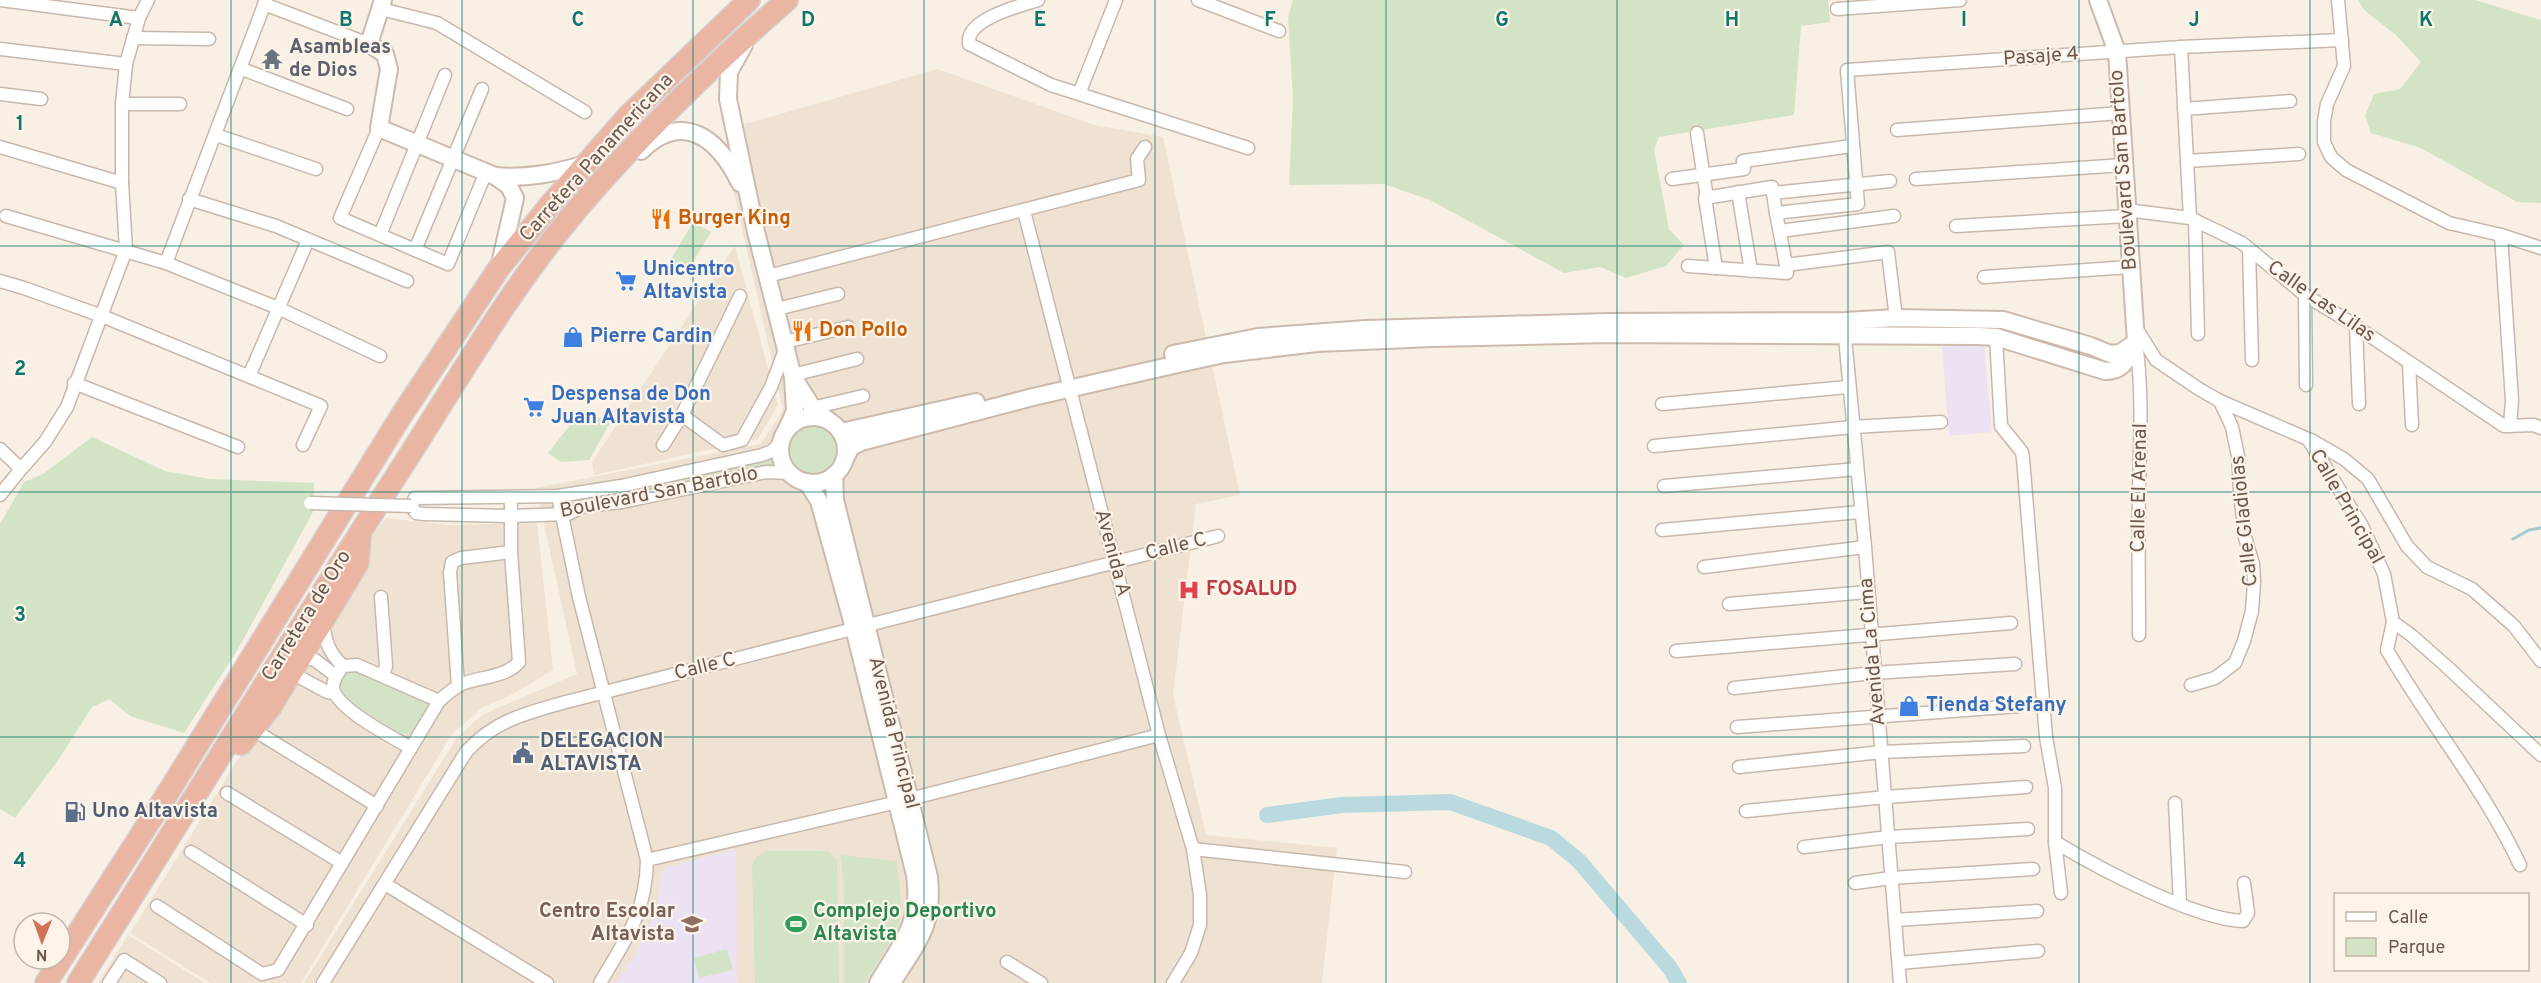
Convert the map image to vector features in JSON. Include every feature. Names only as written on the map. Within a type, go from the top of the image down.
[{"type":"highway","name":"Carretera Panamericana","points":[[499,268],[629,115],[749,0]]},
{"type":"highway","name":"Carretera Panamericana","points":[[543,253],[570,218],[682,98],[781,5]]},
{"type":"highway","name":"Carretera de Oro","points":[[78,983],[361,529],[506,305],[543,253]]},
{"type":"highway","name":"Carretera de Oro","points":[[46,983],[169,791],[401,416],[499,268]]},
{"type":"highway","points":[[401,416],[401,424],[409,434],[424,432]]},
{"type":"highway","points":[[367,470],[374,458],[382,456],[394,461],[398,473]]},
{"type":"highway","points":[[178,824],[213,784],[231,756],[270,708],[358,563],[361,529]]},
{"type":"main road","name":"Boulevard San Bartolo","points":[[2098,0],[2117,52],[2135,334]]},
{"type":"main road","points":[[382,4],[369,44],[384,54],[389,64],[379,128],[490,174],[512,178],[554,173],[586,164]]},
{"type":"main road","points":[[781,5],[741,48],[729,72],[727,84],[748,197],[792,372],[795,411],[784,436],[781,458],[791,473],[807,482],[826,480],[839,468],[851,447],[861,442],[1068,385]]},
{"type":"main road","points":[[570,218],[654,138],[678,130],[696,133],[712,142],[730,164],[748,197]]},
{"type":"main road","points":[[490,174],[509,186],[515,198],[499,268]]},
{"type":"main road","points":[[1844,327],[1896,318],[2003,320],[2091,346],[2110,354],[2120,353],[2135,334]]},
{"type":"main road","points":[[784,436],[806,418],[822,418],[835,427],[858,430],[1224,354],[1317,343],[1844,327],[1996,337],[2105,371],[2116,371],[2124,364],[2135,334]]},
{"type":"main road","points":[[792,372],[812,408],[835,427],[846,446],[839,468]]},
{"type":"main road","name":"Avenida Principal","points":[[839,468],[835,500],[860,627],[903,801],[928,877],[930,908],[922,936],[892,983]]},
{"type":"main road","name":"Avenida Principal","points":[[807,482],[819,501],[860,627]]},
{"type":"main road","name":"Avenida Principal","points":[[878,983],[908,933],[917,907],[915,875],[903,801]]},
{"type":"street","points":[[0,0],[139,18]]},
{"type":"street","points":[[0,495],[36,454],[58,424],[126,250],[122,183],[122,104],[126,64],[139,18],[148,0]]},
{"type":"street","points":[[1038,0],[976,25],[968,42],[1025,74],[1079,94],[1248,148]]},
{"type":"street","points":[[1079,94],[1116,0]]},
{"type":"street","points":[[1198,0],[1279,31]]},
{"type":"street","points":[[1837,9],[1960,0]]},
{"type":"street","points":[[2338,0],[2344,66],[2327,104],[2324,121],[2324,142],[2331,157],[2346,170],[2449,223],[2501,235],[2541,248]]},
{"type":"street","points":[[166,263],[189,199],[242,69],[265,2],[369,44]]},
{"type":"street","points":[[382,4],[437,23],[585,112]]},
{"type":"street","points":[[133,38],[208,39]]},
{"type":"street","name":"Pasaje 4","points":[[1852,146],[1847,70],[2181,47],[2342,40]]},
{"type":"street","points":[[2181,47],[2198,334]]},
{"type":"street","points":[[0,49],[126,64]]},
{"type":"street","points":[[242,69],[347,109]]},
{"type":"street","points":[[380,235],[445,75]]},
{"type":"street","points":[[415,250],[482,89]]},
{"type":"street","points":[[0,94],[41,99]]},
{"type":"street","points":[[2184,109],[2289,101]]},
{"type":"street","points":[[122,104],[180,104]]},
{"type":"street","points":[[1897,130],[2120,112]]},
{"type":"street","points":[[379,128],[340,219],[448,264],[490,174]]},
{"type":"street","points":[[1697,133],[1716,268]]},
{"type":"street","points":[[216,135],[316,169]]},
{"type":"street","points":[[1672,179],[1744,169],[1743,161],[1852,146],[1858,204],[1776,213]]},
{"type":"street","points":[[0,147],[122,183]]},
{"type":"street","points":[[768,276],[1139,180],[1137,159],[1145,147]]},
{"type":"street","points":[[2187,161],[2299,154]]},
{"type":"street","points":[[1916,179],[2123,165]]},
{"type":"street","points":[[1773,193],[1890,181]]},
{"type":"street","points":[[1688,266],[1787,273],[1772,187],[1707,198]]},
{"type":"street","points":[[1738,192],[1751,271]]},
{"type":"street","points":[[189,199],[276,226],[407,281]]},
{"type":"street","name":"Avenida A","points":[[1024,211],[1159,735],[1193,849],[1200,895],[1200,925],[1191,953],[1173,983]]},
{"type":"street","name":"Calle Las Lilas","points":[[1956,226],[2126,213],[2192,219],[2242,243],[2305,295],[2507,426]]},
{"type":"street","points":[[6,216],[166,263],[278,308],[380,356]]},
{"type":"street","points":[[1780,231],[1894,216]]},
{"type":"street","points":[[2501,235],[2512,400],[2507,426],[2534,425],[2541,428]]},
{"type":"street","points":[[249,376],[308,240]]},
{"type":"street","points":[[2249,249],[2252,360]]},
{"type":"street","points":[[1786,265],[1888,252],[1896,318]]},
{"type":"street","points":[[1984,278],[2130,267]]},
{"type":"street","points":[[0,281],[102,316],[321,406],[303,446]]},
{"type":"street","points":[[777,309],[838,294]]},
{"type":"street","points":[[2305,295],[2307,385]]},
{"type":"street","points":[[663,445],[682,415],[740,296]]},
{"type":"street","points":[[682,415],[723,445],[742,440],[771,387],[786,344],[848,327]]},
{"type":"street","name":"Avenida La Cima","points":[[1844,327],[1865,547],[1873,673],[1886,797],[1900,983]]},
{"type":"street","points":[[2356,327],[2359,404]]},
{"type":"street","name":"Calle Principal","points":[[2135,334],[2156,360],[2220,401],[2308,439],[2367,536],[2384,574],[2393,622]]},
{"type":"street","name":"Calle El Arenal","points":[[2135,334],[2141,380],[2142,412],[2139,491],[2139,634]]},
{"type":"street","points":[[1996,337],[2001,426],[2022,452],[2023,459],[2046,737],[2055,788],[2055,842],[2061,893]]},
{"type":"street","points":[[771,387],[792,372],[857,359]]},
{"type":"street","points":[[2409,364],[2412,425]]},
{"type":"street","points":[[74,383],[238,447]]},
{"type":"street","points":[[1662,404],[1848,387]]},
{"type":"street","points":[[812,408],[863,396]]},
{"type":"street","name":"Calle Gladiolas","points":[[2191,685],[2215,678],[2235,663],[2252,611],[2253,564],[2245,537],[2238,456],[2232,427],[2220,401]]},
{"type":"street","points":[[1654,446],[1852,427],[1941,422]]},
{"type":"street","name":"Boulevard San Bartolo","points":[[784,436],[772,451],[762,455],[597,490],[558,496],[415,498],[411,506],[416,513],[424,514],[511,516],[562,514],[584,506],[769,471],[791,473]]},
{"type":"street","points":[[2308,439],[2344,459],[2368,479],[2408,546],[2427,567],[2472,589],[2514,626],[2541,661]]},
{"type":"street","points":[[0,449],[21,470]]},
{"type":"street","points":[[1664,486],[1857,469]]},
{"type":"street","points":[[597,490],[598,505]]},
{"type":"street","points":[[558,496],[579,597],[647,860],[646,886],[639,914],[600,983]]},
{"type":"street","points":[[157,906],[262,974],[278,970],[439,701],[458,686],[505,671],[515,667],[519,662],[511,497]]},
{"type":"street","points":[[310,503],[411,506]]},
{"type":"street","points":[[1662,530],[1860,512]]},
{"type":"street","name":"Calle C","points":[[322,983],[466,752],[489,729],[515,717],[605,692],[1218,537]]},
{"type":"street","points":[[1704,567],[1865,547]]},
{"type":"street","points":[[458,686],[450,572],[452,562],[461,558],[512,552]]},
{"type":"street","points":[[1729,604],[1867,592]]},
{"type":"street","points":[[381,597],[386,666],[383,675]]},
{"type":"street","points":[[322,621],[327,645],[339,671],[334,693]]},
{"type":"street","points":[[2520,865],[2499,824],[2464,767],[2414,696],[2387,650],[2393,622],[2445,665],[2541,755]]},
{"type":"street","points":[[1676,651],[2011,623]]},
{"type":"street","points":[[301,657],[315,660],[339,671],[357,665],[439,701]]},
{"type":"street","points":[[1734,688],[1873,673],[2015,664]]},
{"type":"street","points":[[303,679],[327,692],[334,693],[348,709],[411,748]]},
{"type":"street","points":[[1737,727],[2019,706]]},
{"type":"street","points":[[262,735],[377,806]]},
{"type":"street","points":[[647,860],[903,801],[1159,735]]},
{"type":"street","points":[[1738,767],[1882,752],[2024,746]]},
{"type":"street","points":[[1746,811],[1886,797],[2026,787]]},
{"type":"street","points":[[227,793],[342,863]]},
{"type":"street","points":[[2175,803],[2180,903]]},
{"type":"street","points":[[1804,847],[1889,837],[2028,829]]},
{"type":"street","points":[[2055,842],[2075,854],[2180,903],[2228,920],[2243,921],[2248,913],[2244,883]]},
{"type":"street","points":[[1193,849],[1405,872]]},
{"type":"street","points":[[191,852],[307,925]]},
{"type":"street","points":[[1855,883],[1891,878],[2032,869]]},
{"type":"street","points":[[385,884],[547,983]]},
{"type":"street","points":[[1895,920],[2037,911]]},
{"type":"street","points":[[1899,963],[2038,951]]},
{"type":"street","points":[[109,983],[124,960],[160,983]]},
{"type":"street","points":[[1007,962],[1041,983]]},
{"type":"shaded area","points":[[938,69],[1094,125],[1163,137],[1240,495],[1196,504],[1173,695],[1206,835],[1337,848],[1322,983],[304,983],[456,739],[482,715],[577,674],[536,488],[761,444],[783,410],[734,193],[745,124]]},
{"type":"shaded area","points":[[735,246],[778,405],[758,439],[594,475],[592,462]]},
{"type":"shaded area","points":[[1984,343],[1992,432],[1949,436],[1942,347]]},
{"type":"shaded area","points":[[386,518],[448,525],[537,523],[553,670],[511,695],[482,708],[452,734],[301,983],[210,983],[130,933],[277,697],[365,546]]},
{"type":"shaded area","name":"Centro Escolar Altavista","points":[[736,849],[737,983],[616,983],[633,959],[655,912],[663,870]]},
{"type":"shaded area","points":[[128,935],[205,983],[98,983]]},
{"type":"green space","points":[[1293,0],[1828,0],[1830,22],[1801,26],[1794,115],[1659,137],[1654,150],[1669,229],[1684,245],[1666,266],[1626,278],[1600,267],[1564,273],[1430,200],[1384,184],[1289,185],[1293,98],[1288,17]]},
{"type":"green space","points":[[2358,0],[2475,0],[2541,20],[2541,203],[2517,202],[2421,148],[2371,133],[2365,116],[2374,94],[2400,89],[2421,62],[2396,35],[2364,10]]},
{"type":"green space","points":[[693,222],[711,232],[683,278],[666,268]]},
{"type":"green space","points":[[582,410],[610,423],[589,460],[561,462],[548,453]]},
{"type":"green space","points":[[809,426],[819,426],[831,433],[838,445],[838,455],[831,467],[819,474],[809,474],[794,463],[790,455],[790,445],[801,430]]},
{"type":"green space","points":[[92,437],[165,471],[210,479],[314,483],[314,510],[238,649],[184,733],[130,716],[109,699],[92,707],[59,759],[15,818],[0,809],[0,524],[24,482],[43,474]]},
{"type":"green space","points":[[773,458],[775,464],[771,466],[661,492],[602,497],[606,493],[659,486]]},
{"type":"green space","points":[[351,669],[429,699],[430,708],[416,733],[402,734],[347,701],[338,684],[345,672]]},
{"type":"green space","name":"Complejo Deportivo Altavista","points":[[766,851],[829,852],[837,860],[839,983],[755,983],[752,866],[756,857]]},
{"type":"green space","points":[[840,855],[897,861],[902,915],[890,942],[865,983],[844,983],[844,882]]},
{"type":"green space","points":[[727,949],[733,970],[699,978],[694,958]]},
{"type":"waterway","points":[[2513,539],[2529,530],[2541,528]]},
{"type":"waterway","points":[[1267,815],[1342,805],[1450,802],[1551,838],[1579,861],[1670,968],[1679,983]]},
{"type":"place","name":"Asambleas de Dios","points":[[272,59]]},
{"type":"place","name":"Burger King","points":[[661,219]]},
{"type":"place","name":"Unicentro Altavista","points":[[626,281]]},
{"type":"place","name":"Don Pollo","points":[[802,331]]},
{"type":"place","name":"Pierre Cardin","points":[[573,337]]},
{"type":"place","name":"Despensa de Don Juan Altavista","points":[[534,407]]},
{"type":"place","name":"FOSALUD","points":[[1189,590]]},
{"type":"place","name":"Tienda Stefany","points":[[1909,706]]},
{"type":"place","name":"DELEGACION ALTAVISTA","points":[[523,753]]},
{"type":"place","name":"Uno Altavista","points":[[75,812]]},
{"type":"place","name":"Centro Escolar Altavista","points":[[692,924]]},
{"type":"place","name":"Complejo Deportivo Altavista","points":[[796,924]]}]
